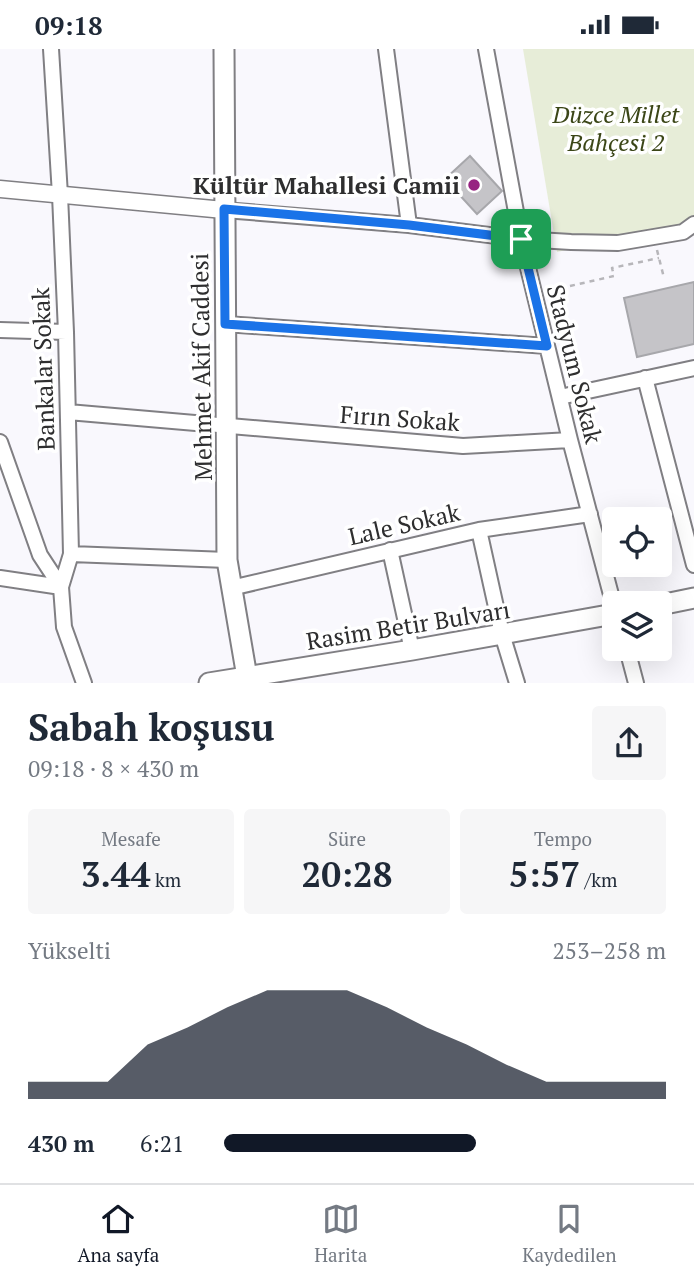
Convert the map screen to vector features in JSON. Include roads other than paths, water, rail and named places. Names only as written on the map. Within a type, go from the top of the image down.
[{"type":"main road","name":"Mehmet Akif Caddesi","points":[[224,49],[227,560],[247,679]]},
{"type":"main road","points":[[672,603],[694,598]]},
{"type":"main road","name":"Rasim Betir Bulvarı","points":[[209,683],[247,679],[602,616]]},
{"type":"street","name":"Bankalar Sokak","points":[[51,49],[66,333],[71,554],[61,587],[64,627],[84,683]]},
{"type":"street","points":[[386,49],[409,225]]},
{"type":"street","name":"Stadyum Sokak","points":[[486,49],[521,239],[610,591]]},
{"type":"street","points":[[0,189],[409,225],[521,239],[618,243],[683,232],[694,224]]},
{"type":"street","points":[[225,324],[547,346]]},
{"type":"street","points":[[0,330],[66,333]]},
{"type":"street","points":[[560,397],[694,368]]},
{"type":"street","points":[[645,379],[694,565]]},
{"type":"street","name":"Fırın Sokak","points":[[68,412],[463,446],[570,440]]},
{"type":"street","points":[[0,442],[40,555],[61,587]]},
{"type":"street","name":"Lale Sokak","points":[[231,588],[479,530],[590,514]]},
{"type":"street","points":[[479,530],[502,634],[517,683]]},
{"type":"street","points":[[390,550],[412,650]]},
{"type":"street","points":[[71,554],[227,560]]},
{"type":"street","points":[[0,578],[61,587]]},
{"type":"street","points":[[630,661],[636,683]]},
{"type":"place","name":"Kültür Mahallesi Camii","points":[[474,185]]},
{"type":"park label","name":"Düzce Millet Bahçesi 2","points":[[616,128]]}]
